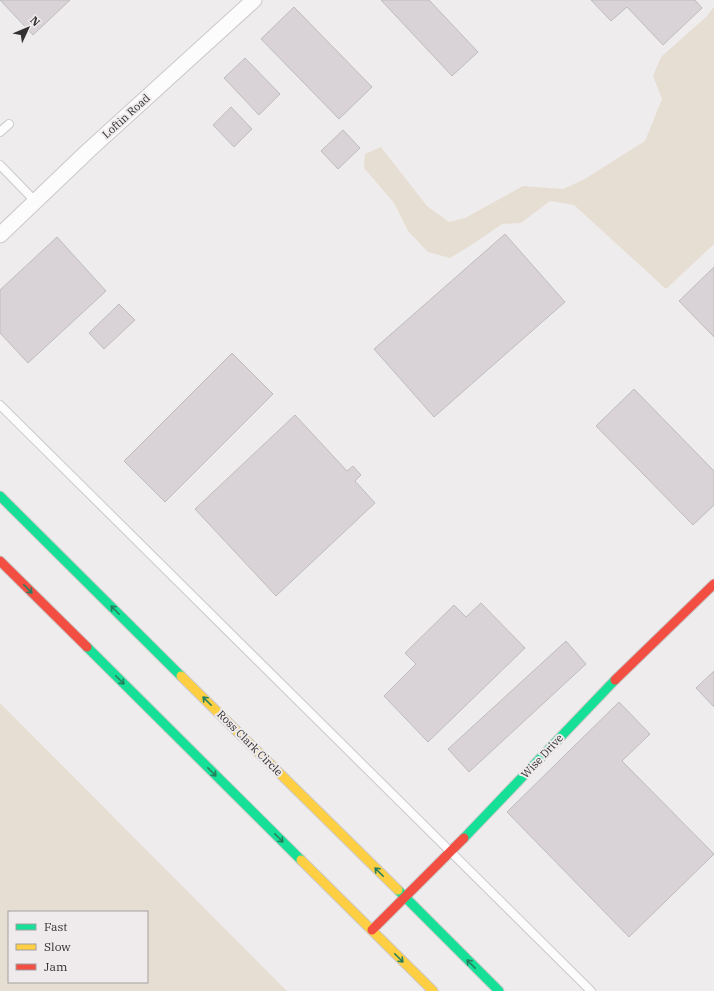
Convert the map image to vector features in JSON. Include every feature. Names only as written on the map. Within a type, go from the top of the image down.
[{"type":"main road","name":"Ross Clark Circle","points":[[0,496],[499,991]]},
{"type":"main road","points":[[0,561],[4,567],[433,991]]},
{"type":"main road","name":"Wise Drive","points":[[372,930],[451,852],[604,691],[714,584]]},
{"type":"street","name":"Loftin Road","points":[[0,235],[254,0]]},
{"type":"lane","points":[[0,132],[9,124]]},
{"type":"lane","points":[[0,165],[35,202]]},
{"type":"lane","points":[[0,405],[591,991]]},
{"type":"shaded area","points":[[714,7],[714,244],[666,289],[574,205],[550,201],[521,223],[502,224],[450,258],[428,252],[408,231],[394,203],[364,168],[365,154],[381,147],[427,206],[449,222],[465,218],[523,186],[563,189],[583,180],[645,141],[662,99],[653,76],[661,57],[706,17]]},
{"type":"shaded area","points":[[0,703],[287,991],[0,991]]},
{"type":"building","points":[[0,0],[70,0],[33,35]]},
{"type":"building","points":[[381,0],[429,0],[478,52],[452,76]]},
{"type":"building","points":[[591,0],[695,0],[702,8],[663,45],[627,7],[611,21]]},
{"type":"building","points":[[294,7],[372,87],[339,119],[261,39]]},
{"type":"building","points":[[245,58],[280,94],[259,115],[224,78]]},
{"type":"building","points":[[231,107],[252,129],[234,147],[213,125]]},
{"type":"building","points":[[343,130],[360,148],[338,169],[321,151]]},
{"type":"building","points":[[505,234],[565,302],[434,417],[374,349]]},
{"type":"building","points":[[57,237],[106,291],[28,363],[0,333],[0,290]]},
{"type":"building","points":[[714,267],[714,337],[679,301]]},
{"type":"building","points":[[119,304],[135,320],[104,349],[89,333]]},
{"type":"building","points":[[232,353],[273,394],[165,502],[124,461]]},
{"type":"building","points":[[634,389],[714,471],[714,505],[693,525],[596,426]]},
{"type":"building","points":[[295,415],[347,471],[353,466],[361,475],[355,481],[375,503],[276,596],[195,509]]},
{"type":"building","points":[[481,603],[525,648],[428,742],[384,696],[416,664],[405,653],[454,605],[466,617]]},
{"type":"building","points":[[566,641],[586,664],[469,772],[448,749]]},
{"type":"building","points":[[714,671],[714,707],[696,688]]},
{"type":"building","points":[[619,702],[650,734],[622,761],[714,854],[629,937],[507,812]]},
{"type":"traffic: fast","points":[[0,496],[181,676]]},
{"type":"traffic: fast","points":[[87,647],[301,860]]},
{"type":"traffic: fast","points":[[464,838],[615,680]]},
{"type":"traffic: fast","points":[[398,890],[499,991]]},
{"type":"traffic: slow","points":[[181,676],[398,890]]},
{"type":"traffic: slow","points":[[301,860],[433,991]]},
{"type":"traffic: jam","points":[[0,561],[87,647]]},
{"type":"traffic: jam","points":[[615,680],[714,584]]},
{"type":"traffic: jam","points":[[372,930],[464,838]]}]
